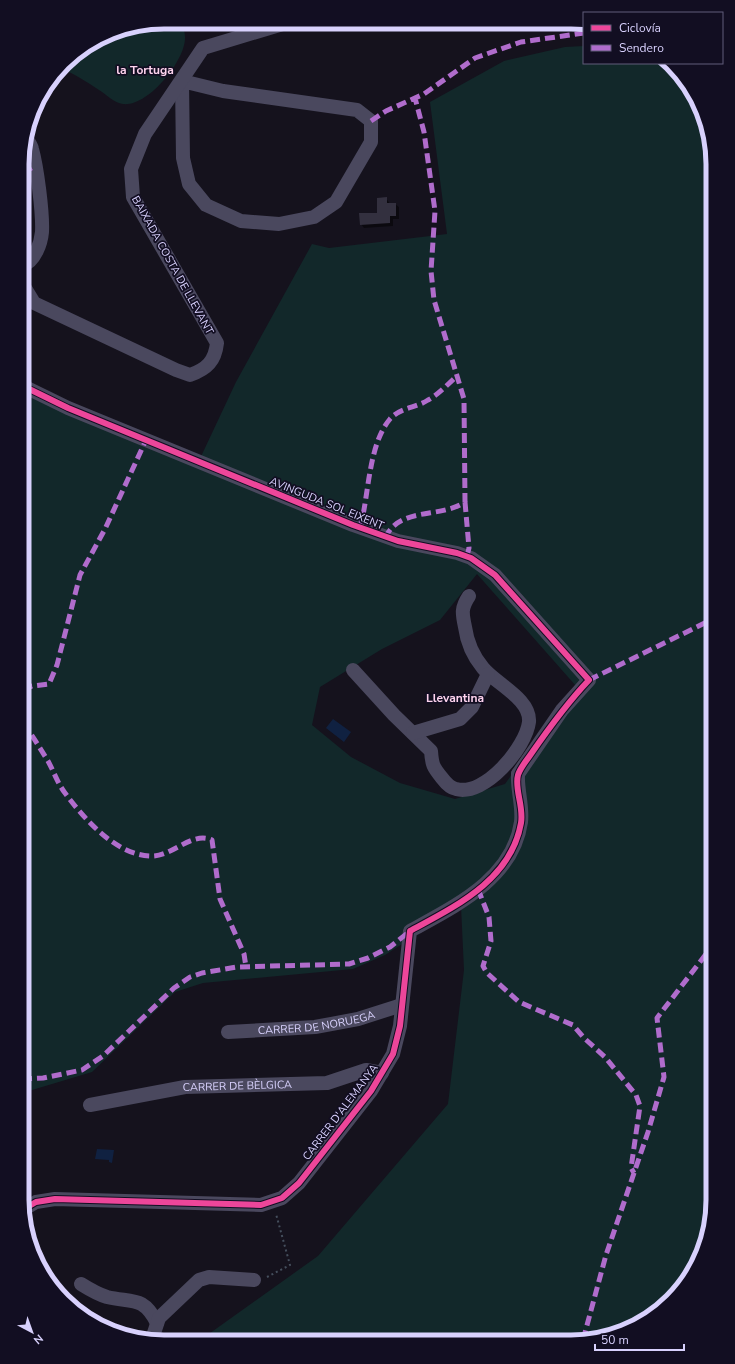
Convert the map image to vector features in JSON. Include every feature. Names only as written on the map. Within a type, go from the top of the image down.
[{"type":"street","name":"BAIXADA COSTA DE LLEVANT","points":[[29,295],[34,304],[176,370],[190,375],[204,370],[212,361],[216,352],[216,343],[133,197],[131,168],[145,134],[203,48],[266,29]]},
{"type":"street","points":[[182,81],[223,91],[357,110],[371,121],[371,142],[336,202],[314,217],[279,224],[241,221],[206,205],[189,184],[183,158],[182,81]]},
{"type":"street","points":[[29,263],[37,251],[42,232],[35,166],[30,145]]},
{"type":"street","name":"AVINGUDA SOL EIXENT","points":[[29,389],[68,408],[353,525],[398,542],[457,553],[471,558],[495,575],[589,680],[562,710],[518,774]]},
{"type":"street","points":[[353,670],[432,751],[433,767],[445,782],[456,789],[472,788],[486,782],[505,766],[528,731],[529,717],[520,701],[488,674],[473,654],[466,637],[462,606],[469,596]]},
{"type":"street","points":[[413,733],[460,719],[472,708],[488,674]]},
{"type":"street","points":[[505,766],[518,774]]},
{"type":"street","name":"CARRER D'ALEMANYA","points":[[29,1206],[36,1202],[55,1199],[261,1205],[282,1198],[298,1183],[382,1073],[393,1054],[402,1005],[410,931],[461,903],[492,878],[512,852],[521,823],[522,804],[518,788],[518,774]]},
{"type":"street","name":"CARRER DE NORUEGA","points":[[228,1032],[315,1027],[358,1019],[402,1005]]},
{"type":"street","name":"CARRER DE BÈLGICA","points":[[90,1104],[185,1087],[327,1083],[366,1070],[382,1073]]},
{"type":"street","points":[[153,1334],[159,1318],[204,1278],[254,1280]]},
{"type":"street","points":[[82,1284],[94,1292],[107,1297],[138,1301],[157,1322]]},
{"type":"path","points":[[254,1280],[258,1282],[290,1265],[273,1201]]},
{"type":"green space","points":[[184,29],[185,35],[184,47],[172,69],[154,90],[133,103],[123,104],[116,102],[67,71],[82,57],[113,39],[147,30]]},
{"type":"green space","points":[[583,46],[583,64],[661,64],[683,89],[699,121],[703,138],[706,156],[706,1208],[703,1226],[699,1243],[688,1267],[678,1282],[666,1295],[653,1307],[630,1321],[614,1328],[588,1334],[207,1335],[318,1256],[448,1104],[464,970],[461,906],[385,955],[353,969],[203,983],[175,992],[92,1072],[29,1091],[29,396],[197,465],[236,382],[312,244],[329,248],[447,234],[430,102],[504,61],[565,47]],"holes":[[[477,574],[576,686],[505,784],[455,799],[400,783],[351,757],[312,725],[320,687],[382,649],[440,620]]]},
{"type":"water","points":[[333,719],[351,732],[344,742],[326,728]]},
{"type":"water","points":[[97,1149],[114,1150],[112,1163],[109,1162],[109,1160],[95,1159]]},
{"type":"building","points":[[387,197],[387,203],[396,203],[396,216],[390,216],[390,223],[360,225],[359,213],[377,213],[377,198]]},
{"type":"marked path","points":[[371,121],[386,111],[424,94],[475,58],[521,42],[583,33]]},
{"type":"marked path","points":[[385,538],[392,528],[400,521],[421,514],[455,507],[465,502],[464,399],[434,300],[431,271],[435,211],[424,132],[415,98]]},
{"type":"marked path","points":[[29,170],[35,166]]},
{"type":"marked path","points":[[360,528],[373,456],[377,442],[390,419],[399,412],[432,398],[457,376]]},
{"type":"marked path","points":[[29,687],[49,684],[57,665],[80,575],[105,529],[146,440]]},
{"type":"marked path","points":[[465,502],[469,548],[467,556]]},
{"type":"marked path","points":[[589,680],[706,622]]},
{"type":"marked path","points":[[29,731],[48,761],[65,793],[92,825],[114,843],[126,850],[152,856],[160,855],[197,839],[205,838],[212,840],[220,899],[244,954],[246,967]]},
{"type":"marked path","points":[[478,889],[489,917],[491,941],[483,966],[487,973],[519,1002],[573,1025],[584,1038],[605,1057],[636,1095],[640,1106],[631,1168],[634,1173]]},
{"type":"marked path","points":[[29,1079],[43,1078],[82,1070],[103,1056],[174,988],[190,977],[202,973],[237,967],[349,964],[368,958],[390,947],[410,931]]},
{"type":"marked path","points":[[585,1334],[606,1255],[648,1132],[664,1077],[657,1018],[706,954]]},
{"type":"cycle path","points":[[29,389],[68,408],[353,525],[398,541],[457,553],[471,558],[495,575],[589,680],[558,716],[519,772],[517,786],[522,817],[515,843],[506,860],[494,876],[463,901],[410,931],[400,1026],[393,1054],[371,1091],[299,1183],[282,1198],[261,1205],[55,1199],[36,1202],[29,1206]]},
{"type":"district","name":"la Tortuga","points":[[145,70]]},
{"type":"district","name":"Llevantina","points":[[455,698]]}]
